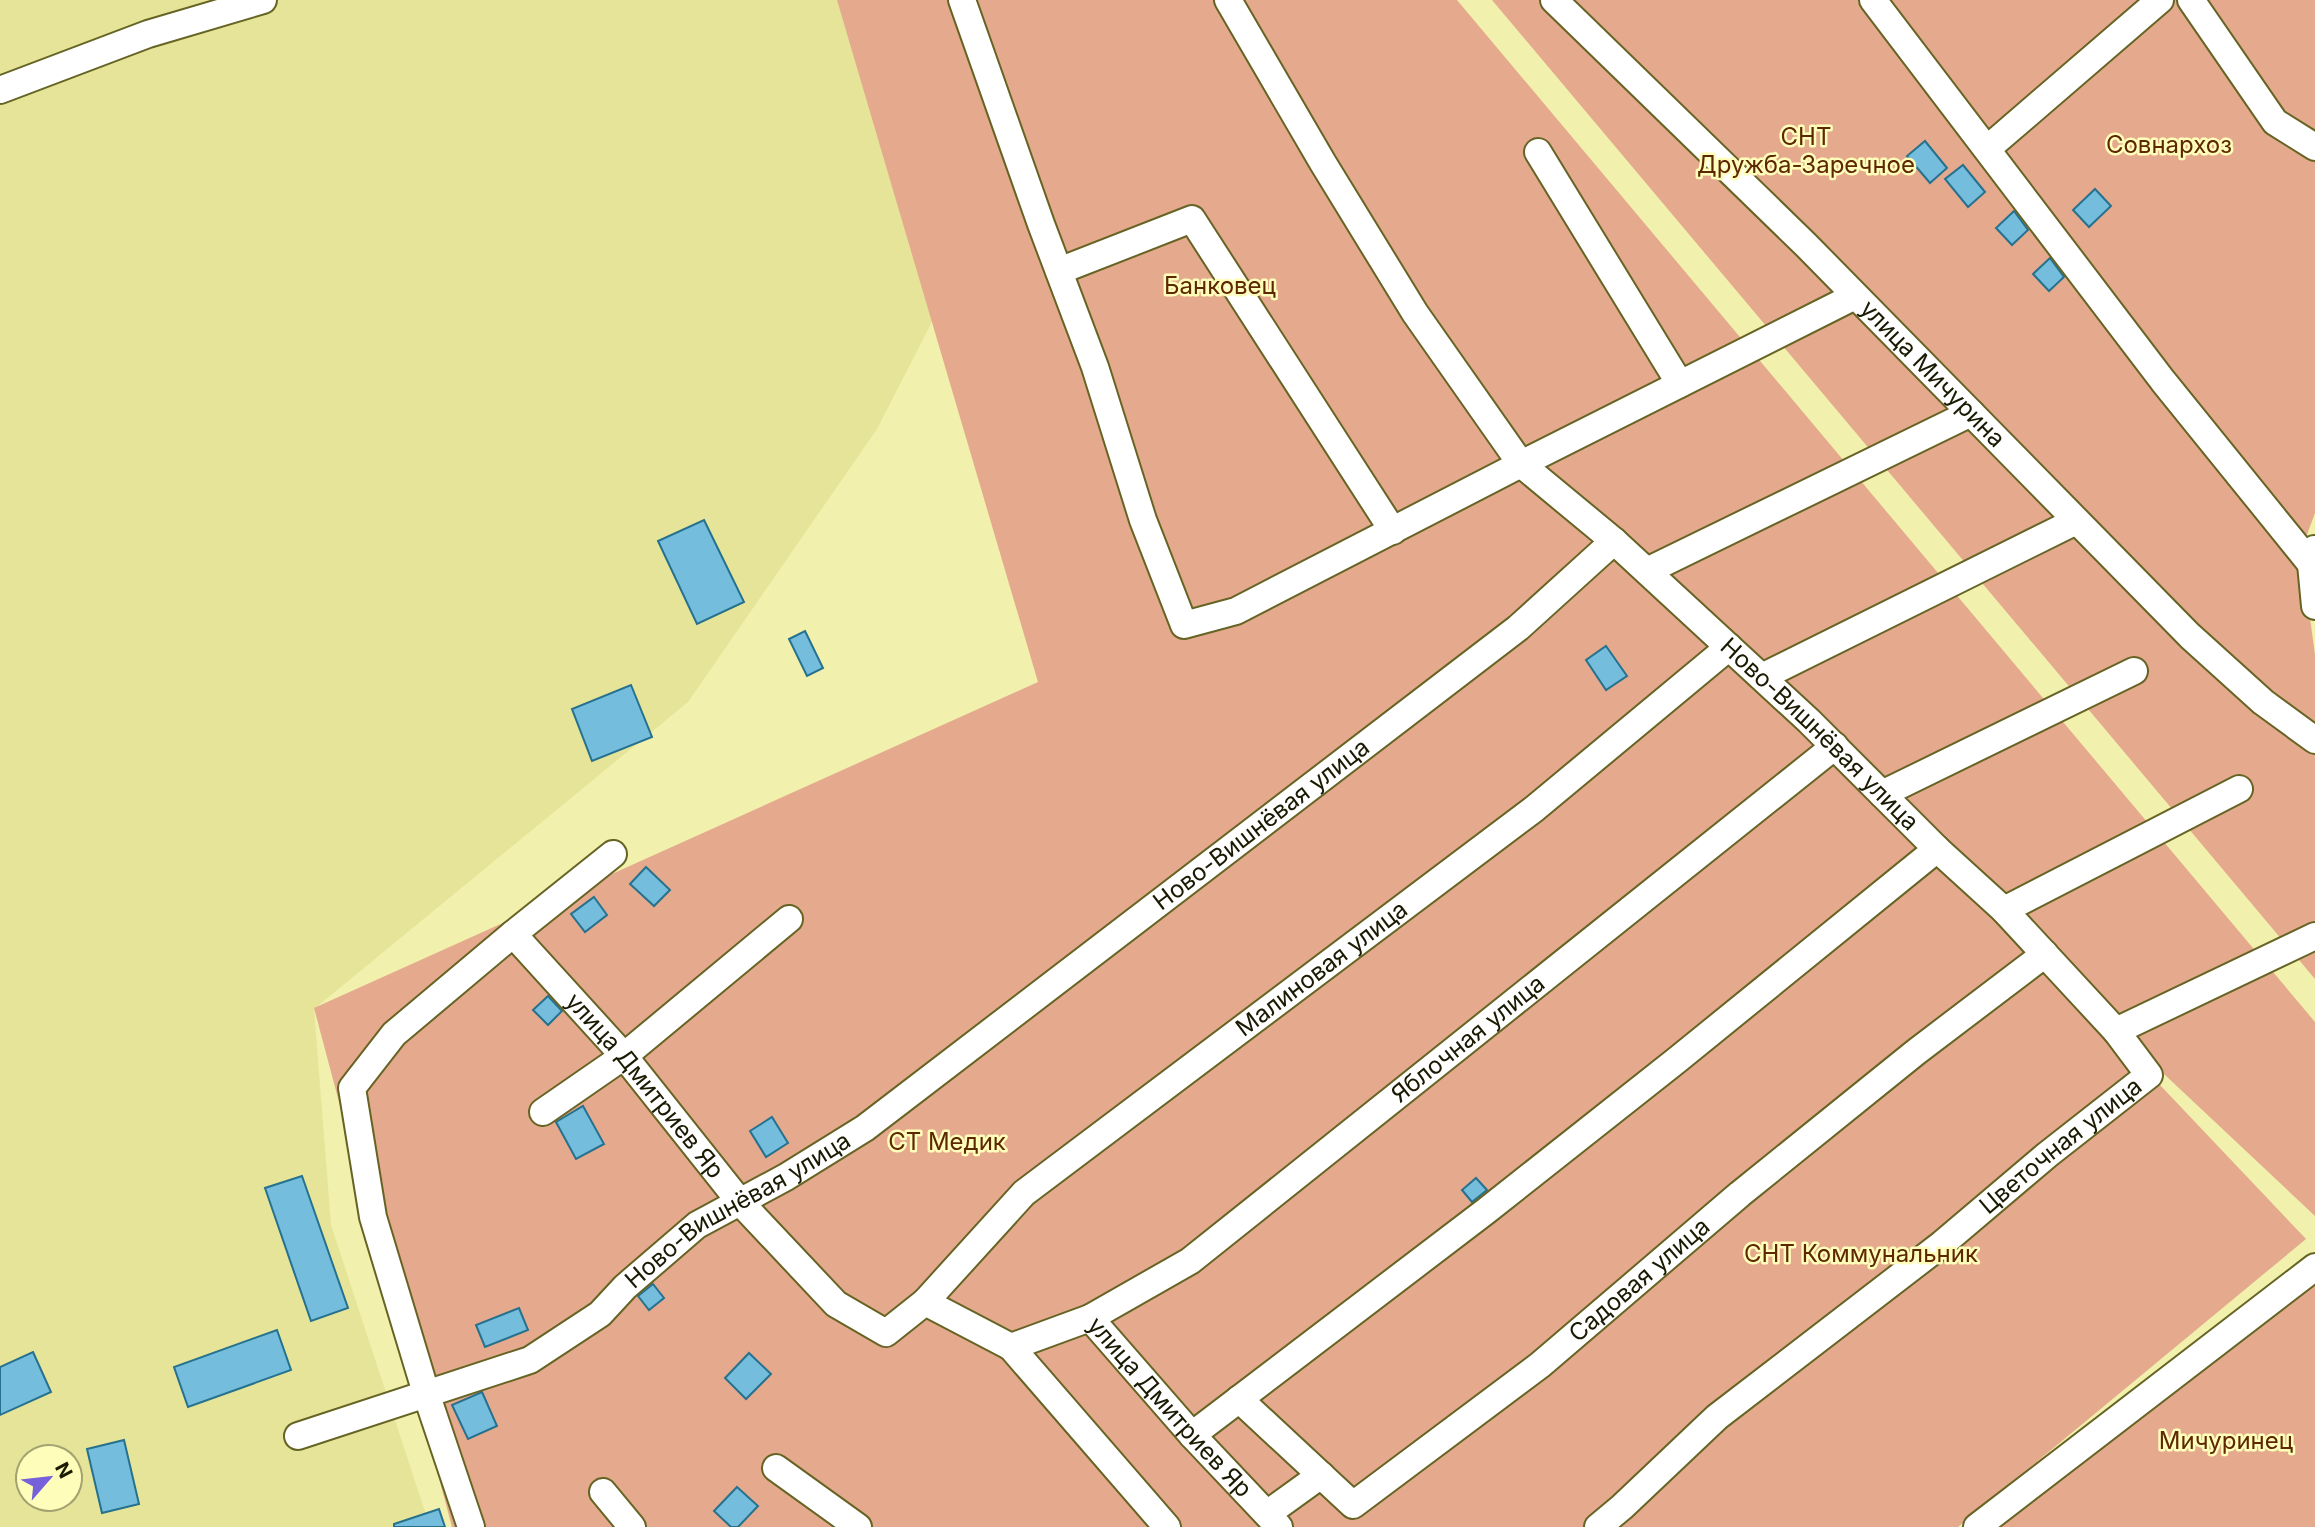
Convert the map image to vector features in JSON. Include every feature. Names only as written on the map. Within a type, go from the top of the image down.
[{"type":"street","points":[[0,90],[148,34],[263,0]]},
{"type":"street","points":[[962,0],[1095,367],[1143,520],[1184,625],[1236,611],[1855,296]]},
{"type":"street","points":[[1228,0],[1415,313],[1521,464],[1614,541]]},
{"type":"street","name":"улица Мичурина","points":[[1554,0],[1855,296],[2199,644],[2263,702],[2315,740]]},
{"type":"street","points":[[1873,0],[2163,381],[2313,554],[2315,606]]},
{"type":"street","points":[[1987,149],[2160,0]]},
{"type":"street","points":[[2191,0],[2275,122],[2315,147]]},
{"type":"street","points":[[1538,152],[1680,384]]},
{"type":"street","points":[[1059,271],[1192,219],[1393,531]]},
{"type":"street","points":[[1647,571],[1971,413]]},
{"type":"street","points":[[1762,677],[2076,521]]},
{"type":"street","name":"Ново-Вишнёвая улица","points":[[298,1436],[530,1360],[600,1314],[625,1287],[697,1225],[865,1128],[1518,628],[1614,541],[1762,677],[1937,849],[2004,909],[2116,1031]]},
{"type":"street","name":"Малиновая улица","points":[[925,1302],[1024,1193],[1534,809],[1730,647]]},
{"type":"street","points":[[1882,794],[2134,671]]},
{"type":"street","name":"Яблочная улица","points":[[1090,1318],[1190,1261],[1835,746]]},
{"type":"street","points":[[2004,909],[2239,789]]},
{"type":"street","points":[[1192,1434],[1507,1194],[1937,849]]},
{"type":"street","points":[[471,1527],[426,1393],[373,1217],[352,1088],[394,1034],[613,854]]},
{"type":"street","points":[[543,1112],[624,1056],[789,919]]},
{"type":"street","name":"улица Дмитриев Яр","points":[[513,934],[624,1056],[740,1202],[836,1304],[886,1333],[925,1302]]},
{"type":"street","points":[[2116,1031],[2315,936]]},
{"type":"street","name":"Садовая улица","points":[[1239,1399],[1353,1505],[1540,1365],[1740,1194],[1916,1052],[2045,954]]},
{"type":"street","name":"Цветочная улица","points":[[1598,1527],[1717,1417],[1942,1244],[2149,1075],[2116,1031]]},
{"type":"street","points":[[1977,1527],[2315,1267]]},
{"type":"street","points":[[925,1302],[1011,1347],[1167,1527]]},
{"type":"street","name":"улица Дмитриев Яр","points":[[1011,1347],[1090,1318],[1192,1434],[1273,1520]]},
{"type":"street","points":[[776,1468],[858,1527]]},
{"type":"street","points":[[1273,1520],[1321,1475]]},
{"type":"street","points":[[603,1492],[632,1527]]},
{"type":"shaded area","points":[[0,0],[924,0],[1001,187],[877,429],[688,702],[314,1009],[331,1225],[430,1527],[0,1527]]},
{"type":"green space","points":[[837,0],[1457,0],[2315,1022],[2315,1216],[2032,950],[2306,1239],[1958,1527],[452,1527],[314,1008],[1038,682]]},
{"type":"green space","name":"СНТ Дружба-Заречное","points":[[1492,0],[2315,0],[2315,513],[2301,551],[2315,655],[2315,979]]},
{"type":"green space","name":"Мичуринец","points":[[2315,1261],[2315,1527],[1977,1527]]},
{"type":"building","points":[[1925,141],[1947,168],[1930,183],[1907,156]]},
{"type":"building","points":[[1963,165],[1985,192],[1968,207],[1945,179]]},
{"type":"building","points":[[2095,189],[2111,206],[2089,227],[2073,210]]},
{"type":"building","points":[[2014,211],[2028,230],[2012,245],[1996,228]]},
{"type":"building","points":[[2050,258],[2064,277],[2049,291],[2033,274]]},
{"type":"building","points":[[704,520],[744,602],[697,624],[658,541]]},
{"type":"building","points":[[805,631],[823,668],[807,676],[789,639]]},
{"type":"building","points":[[1606,646],[1627,676],[1606,690],[1586,660]]},
{"type":"building","points":[[631,685],[652,737],[592,761],[572,709]]},
{"type":"building","points":[[646,867],[670,890],[654,906],[630,884]]},
{"type":"building","points":[[594,897],[607,915],[585,932],[571,914]]},
{"type":"building","points":[[548,996],[562,1011],[548,1025],[533,1010]]},
{"type":"building","points":[[583,1106],[604,1144],[576,1159],[556,1122]]},
{"type":"building","points":[[772,1117],[788,1143],[766,1157],[750,1131]]},
{"type":"building","points":[[302,1176],[348,1308],[311,1321],[265,1188]]},
{"type":"building","points":[[1476,1178],[1487,1190],[1472,1202],[1462,1190]]},
{"type":"building","points":[[653,1284],[664,1298],[649,1310],[638,1296]]},
{"type":"building","points":[[519,1308],[528,1330],[485,1347],[476,1325]]},
{"type":"building","points":[[277,1330],[291,1370],[188,1407],[174,1367]]},
{"type":"building","points":[[33,1352],[51,1392],[0,1415],[0,1367]]},
{"type":"building","points":[[749,1353],[771,1374],[746,1399],[725,1378]]},
{"type":"building","points":[[482,1392],[497,1426],[468,1439],[452,1405]]},
{"type":"building","points":[[124,1440],[139,1504],[102,1513],[87,1449]]},
{"type":"building","points":[[737,1487],[758,1506],[738,1527],[731,1527],[714,1511]]},
{"type":"building","points":[[439,1509],[445,1527],[394,1527],[394,1524]]},
{"type":"park label","name":"Совнархоз","points":[[2169,145]]},
{"type":"park label","name":"Банковец","points":[[1220,286]]},
{"type":"park label","name":"СТ Медик","points":[[947,1142]]},
{"type":"park label","name":"СНТ Коммунальник","points":[[1861,1254]]}]
